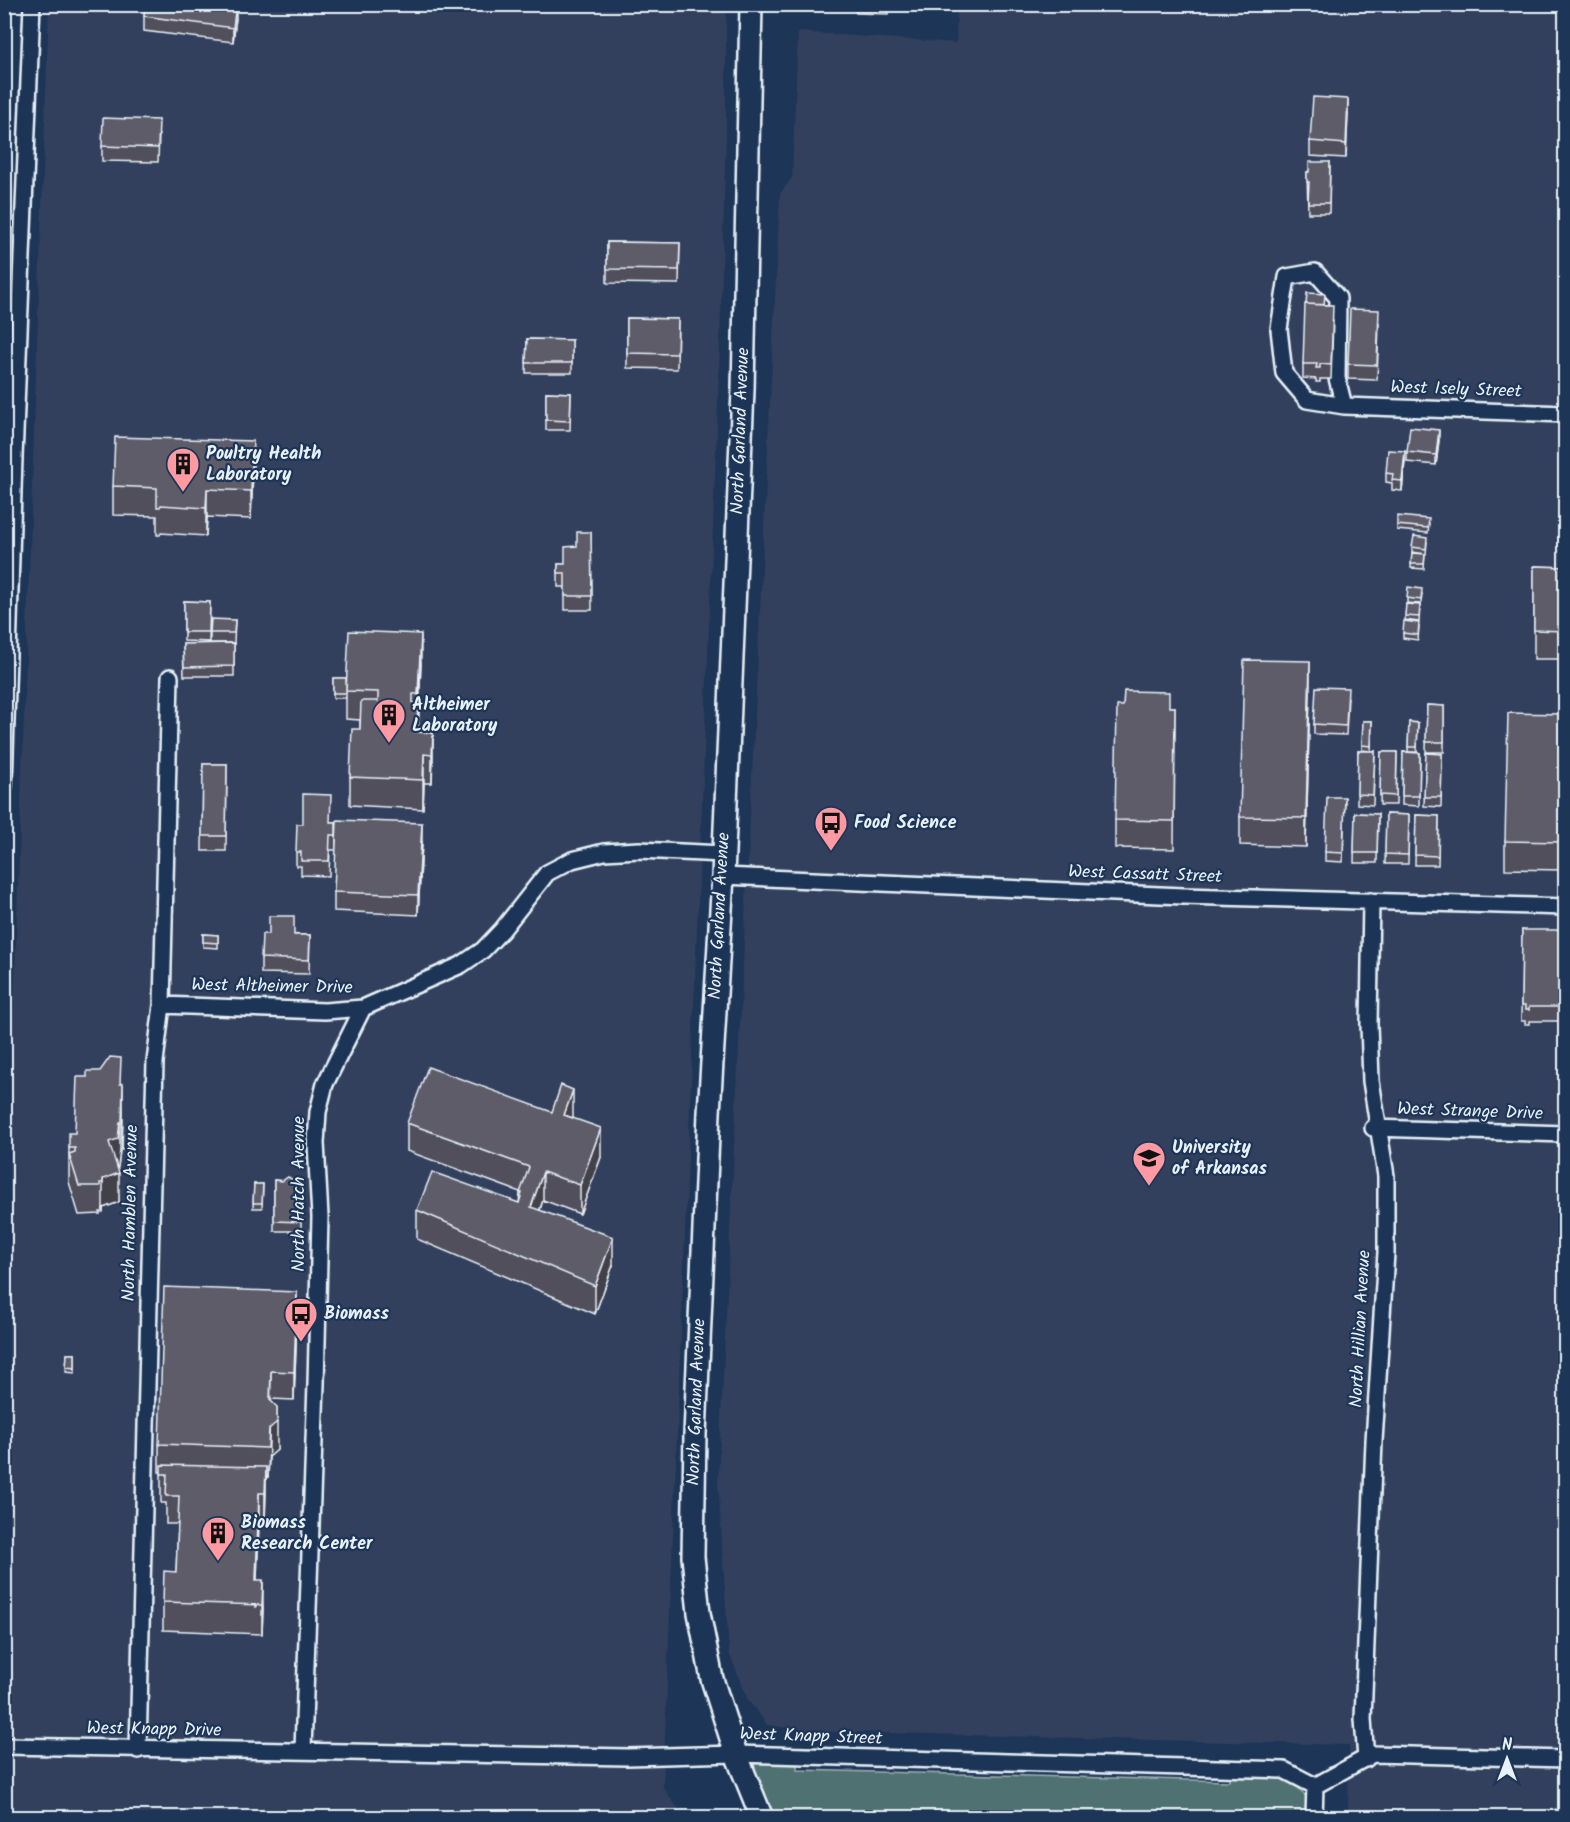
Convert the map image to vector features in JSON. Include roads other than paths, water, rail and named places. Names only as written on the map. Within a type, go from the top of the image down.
[{"type":"main road","name":"North Garland Avenue","points":[[751,4],[743,390],[723,876],[709,1113],[695,1435],[693,1557],[699,1613],[712,1679],[736,1754],[762,1818]]},
{"type":"street","points":[[4,787],[32,4]]},
{"type":"street","name":"West Isely Street","points":[[1344,406],[1337,378],[1338,298],[1315,272],[1287,277],[1279,328],[1284,373],[1306,400],[1344,406],[1566,414]]},
{"type":"street","name":"North Hamblen Avenue","points":[[138,1750],[155,1062],[162,1005],[170,677]]},
{"type":"street","name":"West Altheimer Drive","points":[[162,1005],[325,1011],[363,1008],[461,966],[483,950],[502,930],[547,873],[573,860],[604,852],[639,850],[723,854]]},
{"type":"street","name":"West Cassatt Street","points":[[723,876],[1160,895],[1566,907]]},
{"type":"street","name":"North Hillian Avenue","points":[[1366,1759],[1363,1719],[1374,1441],[1386,1253],[1386,1176],[1375,1128],[1371,1081],[1369,1024],[1371,901]]},
{"type":"street","name":"North Hatch Avenue","points":[[303,1750],[320,1217],[316,1143],[318,1112],[325,1084],[363,1008]]},
{"type":"street","name":"West Strange Drive","points":[[1375,1128],[1566,1134]]},
{"type":"street","name":"West Knapp Drive","points":[[4,1746],[138,1750],[303,1750]]},
{"type":"street","name":"West Knapp Street","points":[[303,1750],[628,1757],[736,1754],[1284,1770],[1315,1786]]},
{"type":"street","points":[[1314,1818],[1315,1786],[1373,1754],[1566,1759]]},
{"type":"place","name":"Poultry Health Laboratory","points":[[183,493]]},
{"type":"place","name":"Altheimer Laboratory","points":[[389,744]]},
{"type":"place","name":"Food Science","points":[[831,852]]},
{"type":"place","name":"University of Arkansas","points":[[1149,1187]]},
{"type":"place","name":"Biomass","points":[[301,1343]]},
{"type":"place","name":"Biomass Research Center","points":[[218,1562]]}]
